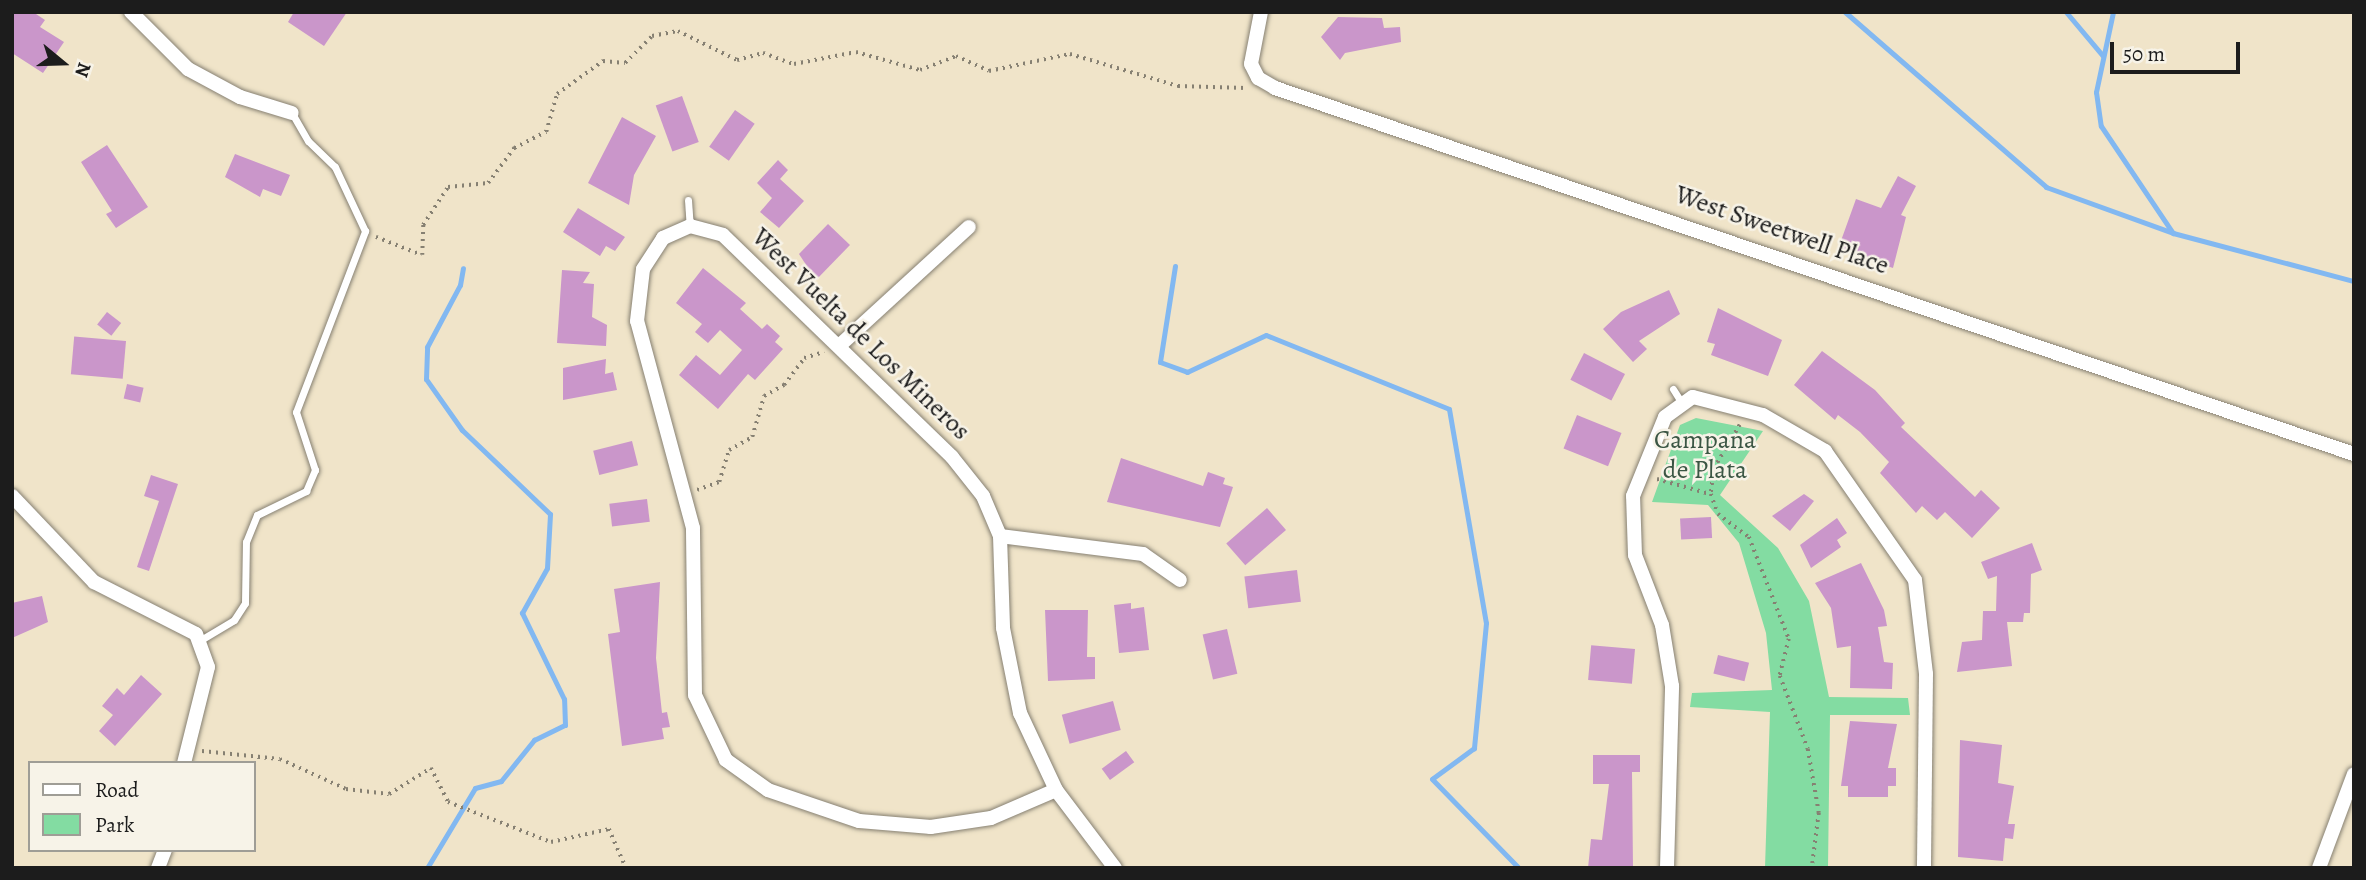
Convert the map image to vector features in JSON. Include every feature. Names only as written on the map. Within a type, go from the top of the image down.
[{"type":"street","points":[[131,12],[188,69],[240,97],[292,113]]},
{"type":"street","points":[[1261,12],[1251,64],[1262,81]]},
{"type":"street","name":"West Sweetwell Place","points":[[1262,81],[2354,454]]},
{"type":"street","points":[[690,226],[663,238],[643,269],[637,321],[693,528],[695,695],[726,760],[768,790],[859,821],[931,827],[991,818],[1056,790]]},
{"type":"street","name":"West Vuelta de Los Mineros","points":[[690,226],[723,235],[952,457],[984,496],[1000,536],[1003,628],[1020,713],[1056,790],[1115,868]]},
{"type":"street","points":[[839,346],[969,227]]},
{"type":"street","points":[[1667,868],[1672,687],[1662,625],[1634,555],[1633,496],[1665,417],[1677,396],[1693,397],[1748,411],[1825,451],[1915,580],[1926,674],[1924,868]]},
{"type":"street","points":[[12,496],[94,582],[196,634],[208,667],[185,756]]},
{"type":"street","points":[[1000,536],[1143,554],[1180,580]]},
{"type":"street","points":[[2319,868],[2354,774]]},
{"type":"lane","points":[[198,641],[234,620],[245,603],[246,542],[257,515],[306,491],[314,470],[296,412],[365,231],[335,167],[307,141],[292,113]]},
{"type":"lane","points":[[688,200],[690,226]]},
{"type":"path","points":[[365,231],[401,252],[422,255],[423,225],[449,187],[488,183],[514,148],[546,132],[558,94],[604,61],[625,63],[652,36],[678,31],[737,61],[763,53],[794,64],[856,52],[920,70],[956,56],[989,71],[1070,54],[1178,86],[1240,91],[1262,81]]},
{"type":"path","points":[[685,492],[719,482],[729,450],[752,437],[764,396],[784,384],[804,358],[839,346]]},
{"type":"path","points":[[1748,411],[1714,469],[1711,494],[1718,514],[1749,537],[1789,639],[1780,676],[1797,713],[1815,787],[1819,813],[1812,868]]},
{"type":"path","points":[[1641,474],[1711,494]]},
{"type":"path","points":[[185,756],[279,759],[346,789],[389,794],[431,768],[448,802],[551,842],[609,829],[626,868]]},
{"type":"green space","name":"Campana de Plata","points":[[1696,418],[1763,431],[1720,495],[1778,548],[1809,601],[1829,697],[1908,698],[1910,715],[1830,715],[1828,868],[1765,868],[1770,712],[1690,707],[1692,693],[1772,690],[1766,633],[1739,543],[1708,505],[1652,502],[1680,425]]},
{"type":"building","points":[[12,12],[33,12],[45,20],[40,27],[64,42],[43,73],[12,53]]},
{"type":"building","points":[[294,12],[347,12],[324,46],[288,22]]},
{"type":"building","points":[[1338,17],[1382,18],[1384,28],[1400,27],[1401,42],[1345,53],[1340,60],[1321,37]]},
{"type":"building","points":[[682,96],[699,142],[672,152],[656,106]]},
{"type":"building","points":[[735,110],[755,124],[729,161],[709,147]]},
{"type":"building","points":[[622,117],[656,136],[634,175],[629,205],[588,183]]},
{"type":"building","points":[[107,145],[148,207],[116,228],[106,214],[112,211],[81,162]]},
{"type":"building","points":[[235,154],[290,175],[281,196],[263,189],[260,197],[225,177]]},
{"type":"building","points":[[778,160],[788,170],[780,179],[804,201],[779,228],[760,212],[772,198],[757,183]]},
{"type":"building","points":[[1898,176],[1916,186],[1901,215],[1906,217],[1893,268],[1838,249],[1856,199],[1881,208]]},
{"type":"building","points":[[578,208],[625,237],[615,251],[606,246],[600,256],[563,232]]},
{"type":"building","points":[[828,224],[850,245],[816,280],[799,254]]},
{"type":"building","points":[[703,268],[746,303],[740,309],[762,329],[767,324],[780,336],[775,342],[783,349],[755,380],[748,374],[718,409],[679,375],[696,355],[720,375],[742,350],[720,330],[708,343],[695,332],[702,324],[676,303]]},
{"type":"building","points":[[562,270],[590,272],[583,283],[594,284],[592,317],[607,325],[606,346],[557,343]]},
{"type":"building","points":[[1669,290],[1680,314],[1639,341],[1647,349],[1633,362],[1603,329],[1621,312]]},
{"type":"building","points":[[1718,308],[1782,340],[1768,376],[1711,355],[1715,344],[1707,342]]},
{"type":"building","points":[[107,312],[121,323],[111,336],[97,325]]},
{"type":"building","points":[[74,336],[126,341],[123,379],[71,374]]},
{"type":"building","points":[[1822,351],[1875,390],[1905,423],[1901,427],[1975,497],[1981,490],[2000,508],[1972,538],[1945,512],[1937,520],[1922,506],[1916,513],[1880,473],[1889,462],[1860,432],[1838,415],[1835,420],[1794,385]]},
{"type":"building","points":[[1584,353],[1625,374],[1611,401],[1570,380]]},
{"type":"building","points":[[606,359],[605,374],[613,372],[617,390],[563,400],[563,368]]},
{"type":"building","points":[[127,384],[144,388],[140,402],[124,399]]},
{"type":"building","points":[[1577,415],[1622,433],[1608,466],[1564,448]]},
{"type":"building","points":[[632,441],[638,465],[599,475],[593,451]]},
{"type":"building","points":[[1121,458],[1203,486],[1208,472],[1225,478],[1223,484],[1233,487],[1220,527],[1107,502]]},
{"type":"building","points":[[151,475],[178,484],[149,571],[137,567],[159,501],[144,496]]},
{"type":"building","points":[[1804,494],[1814,501],[1790,531],[1772,516]]},
{"type":"building","points":[[647,499],[650,522],[612,526],[609,504]]},
{"type":"building","points":[[1267,508],[1286,530],[1245,565],[1226,543]]},
{"type":"building","points":[[1711,517],[1712,538],[1681,540],[1680,519]]},
{"type":"building","points":[[1837,518],[1847,533],[1837,540],[1841,547],[1811,568],[1800,545]]},
{"type":"building","points":[[2032,543],[2042,570],[2031,574],[2030,613],[2024,613],[2023,622],[2007,622],[2012,666],[1957,672],[1962,642],[1982,640],[1983,611],[1996,611],[1997,576],[1988,579],[1981,562]]},
{"type":"building","points":[[1861,563],[1884,610],[1887,626],[1878,627],[1884,662],[1893,663],[1892,689],[1850,688],[1851,646],[1837,648],[1831,608],[1815,583]]},
{"type":"building","points":[[1297,570],[1301,602],[1248,608],[1244,576]]},
{"type":"building","points":[[660,582],[656,658],[662,713],[667,712],[670,727],[662,728],[664,739],[622,746],[608,634],[620,632],[614,589]]},
{"type":"building","points":[[42,596],[48,622],[12,638],[12,603]]},
{"type":"building","points":[[1131,603],[1131,609],[1144,607],[1149,650],[1119,653],[1114,605]]},
{"type":"building","points":[[1045,610],[1088,610],[1087,657],[1095,657],[1095,679],[1048,681]]},
{"type":"building","points":[[1227,629],[1237,674],[1213,679],[1203,635]]},
{"type":"building","points":[[1591,645],[1635,649],[1632,684],[1588,680]]},
{"type":"building","points":[[1718,655],[1749,663],[1744,681],[1713,673]]},
{"type":"building","points":[[141,675],[162,694],[115,746],[99,731],[113,715],[102,706],[117,688],[124,695]]},
{"type":"building","points":[[1113,701],[1121,730],[1070,744],[1062,715]]},
{"type":"building","points":[[1850,721],[1897,724],[1888,768],[1896,768],[1896,786],[1888,786],[1888,797],[1848,797],[1848,786],[1841,786]]},
{"type":"building","points":[[1960,740],[2002,745],[1998,783],[2014,786],[2008,824],[2015,824],[2013,839],[2005,838],[2003,861],[1958,857]]},
{"type":"building","points":[[1126,751],[1134,762],[1110,780],[1102,769]]},
{"type":"building","points":[[1593,755],[1640,755],[1640,772],[1632,772],[1633,868],[1588,868],[1591,839],[1602,840],[1609,784],[1593,784]]},
{"type":"waterway","points":[[1845,12],[2046,187],[2173,233],[2354,281]]},
{"type":"waterway","points":[[2066,12],[2103,56]]},
{"type":"waterway","points":[[2113,12],[2096,92],[2101,126],[2173,233]]},
{"type":"waterway","points":[[1175,266],[1160,362],[1187,372],[1266,335],[1449,409],[1486,623],[1474,748],[1432,779],[1519,868]]},
{"type":"waterway","points":[[427,868],[475,788],[501,781],[534,740],[565,725],[564,699],[522,613],[547,568],[550,514],[462,430],[426,379],[427,347],[460,285],[463,268]]}]
